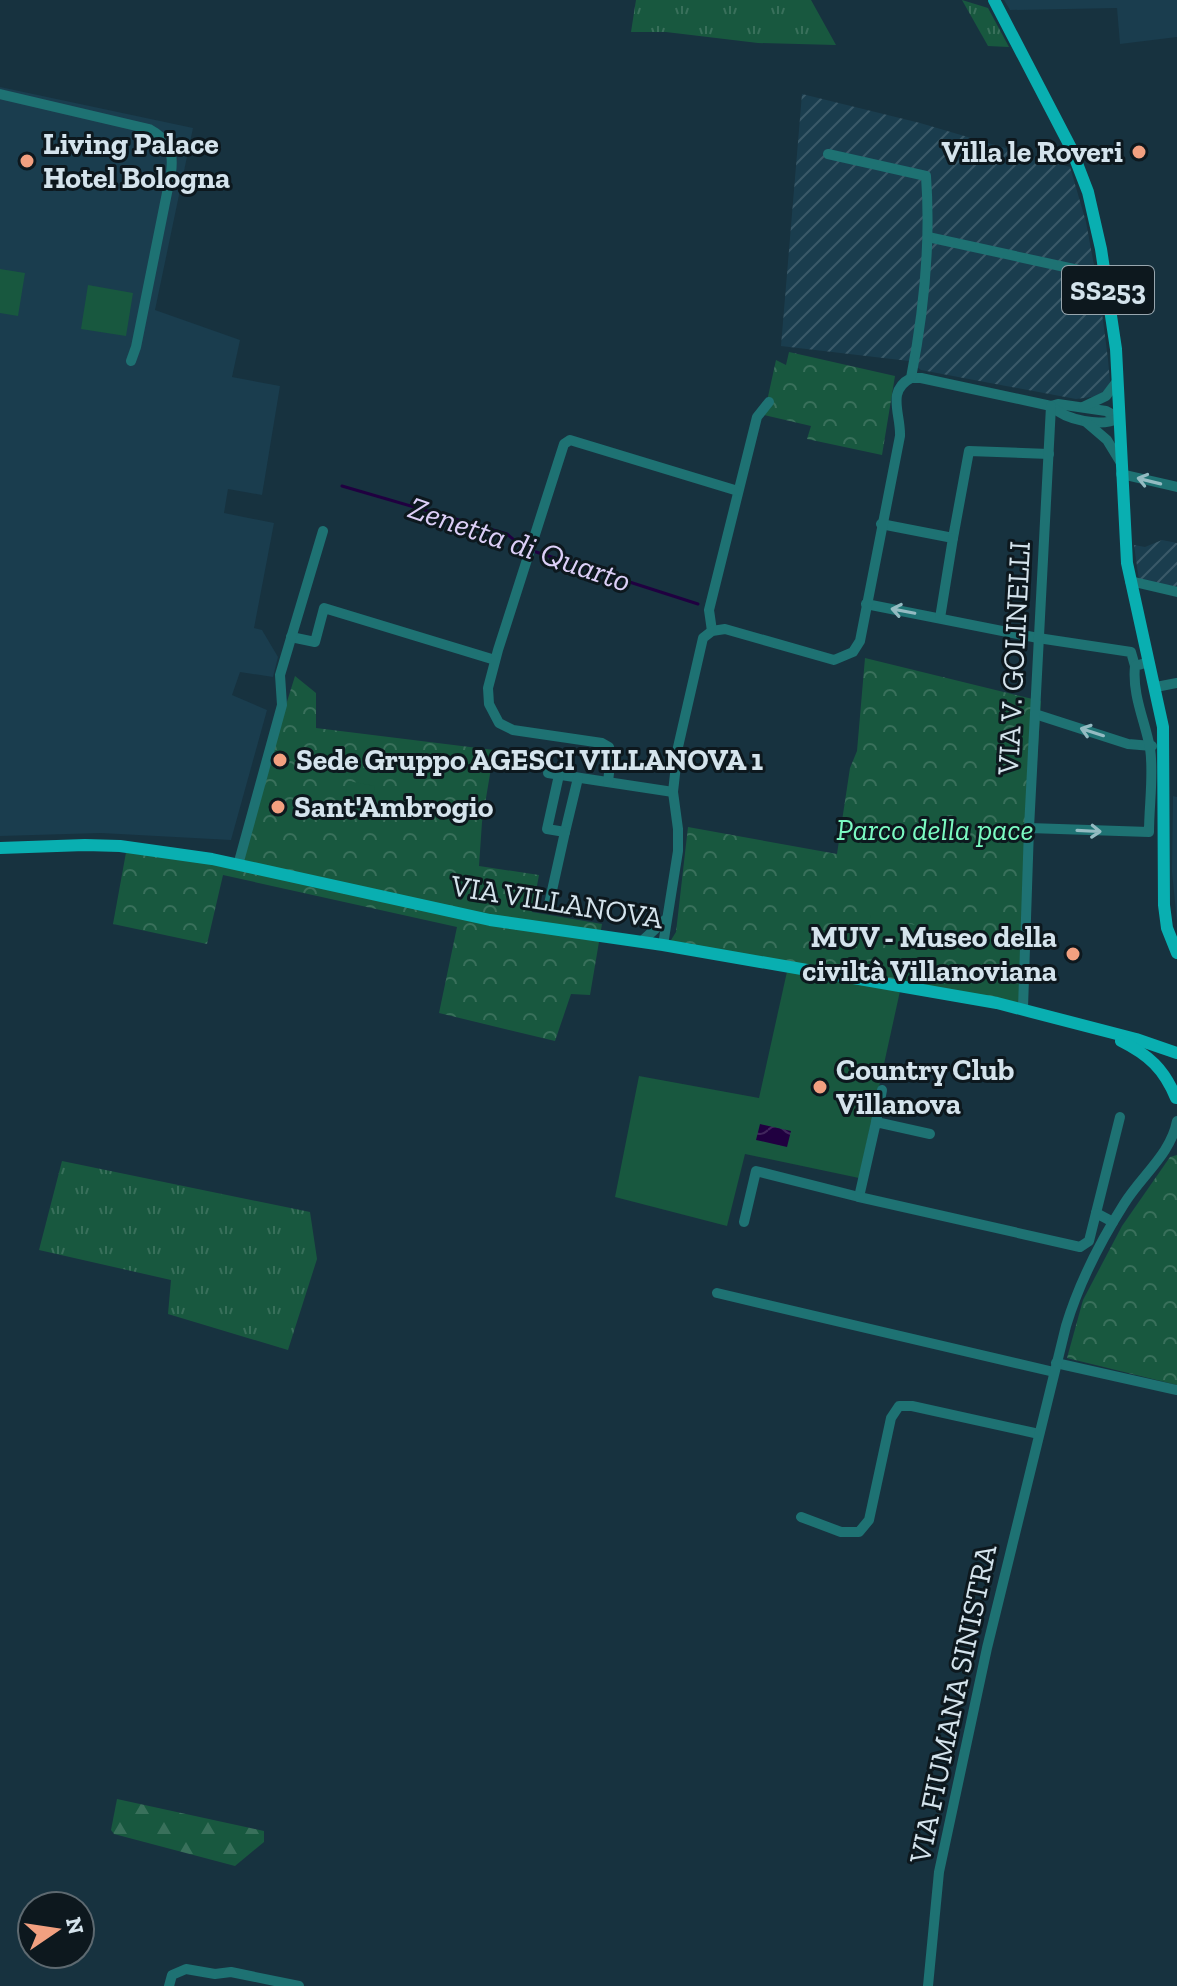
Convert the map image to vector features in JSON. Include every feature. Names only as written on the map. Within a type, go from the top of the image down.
[{"type":"main road","name":"SS253","points":[[994,0],[1080,170],[1093,208],[1106,276],[1118,380],[1130,581],[1156,687],[1165,746],[1171,905],[1167,928],[1177,953]]},
{"type":"main road","name":"VIA VILLANOVA","points":[[0,848],[120,846],[212,859],[435,910],[663,945],[1023,1008],[1177,1053]]},
{"type":"main road","name":"VIA VILLANOVA","points":[[1104,1032],[1155,1062],[1177,1096]]},
{"type":"street","points":[[0,94],[149,129],[165,137],[173,155],[171,173],[131,361]]},
{"type":"street","points":[[828,154],[926,176],[928,237],[922,322],[911,378]]},
{"type":"street","points":[[928,237],[1106,276]]},
{"type":"street","points":[[663,945],[678,851],[673,792],[678,747],[703,638],[712,631],[725,629],[824,659],[844,658],[853,652],[860,641],[900,436],[895,401],[901,384],[911,378],[921,378],[1051,406],[1058,404],[1081,413],[1107,440],[1121,469],[1177,487]]},
{"type":"street","points":[[1081,413],[1106,396],[1118,380]]},
{"type":"street","points":[[712,631],[709,610],[738,491],[757,417],[769,402]]},
{"type":"street","name":"VIA V. GOLINELLI","points":[[1023,1008],[1051,406]]},
{"type":"street","points":[[1081,413],[1106,411],[1119,418]]},
{"type":"street","points":[[608,782],[609,747],[602,743],[513,730],[499,723],[489,704],[488,688],[495,660],[564,444],[570,440],[738,491]]},
{"type":"street","points":[[940,618],[969,451],[1049,454]]},
{"type":"street","points":[[881,524],[953,538]]},
{"type":"street","points":[[238,865],[282,705],[280,675],[323,531]]},
{"type":"street","points":[[1130,581],[1177,592]]},
{"type":"street","points":[[866,604],[1038,638],[1131,652],[1139,705],[1150,746],[1149,832],[1029,828]]},
{"type":"street","points":[[291,637],[315,642],[324,608],[495,660]]},
{"type":"street","points":[[1135,666],[1149,662]]},
{"type":"street","points":[[1156,687],[1177,683]]},
{"type":"street","points":[[1035,714],[1128,744],[1165,746]]},
{"type":"street","points":[[565,832],[547,829],[554,774],[673,792]]},
{"type":"street","points":[[549,904],[578,778]]},
{"type":"street","points":[[641,942],[666,919]]},
{"type":"street","points":[[859,1197],[882,1090]]},
{"type":"street","points":[[744,1222],[756,1171],[1080,1247],[1086,1245],[1096,1213],[1120,1117]]},
{"type":"street","name":"VIA FIUMANA SINISTRA","points":[[928,1986],[939,1872],[987,1648],[1075,1298],[1113,1222],[1163,1153],[1177,1121]]},
{"type":"street","points":[[876,1122],[930,1134]]},
{"type":"street","name":"VIA FIUMANA SINISTRA","points":[[1163,1153],[1177,1146]]},
{"type":"street","points":[[1096,1213],[1113,1222]]},
{"type":"street","points":[[717,1293],[1055,1368],[1177,1390]]},
{"type":"street","points":[[801,1517],[841,1532],[859,1532],[869,1520],[891,1418],[899,1406],[912,1406],[1039,1434]]},
{"type":"street","points":[[169,1986],[172,1975],[186,1969],[215,1974],[231,1972],[299,1986]]},
{"type":"shaded area","points":[[1004,0],[1177,0],[1177,37],[1120,44],[1117,8],[1010,10]]},
{"type":"shaded area","points":[[0,87],[193,128],[155,310],[240,340],[232,377],[280,386],[262,495],[228,489],[224,513],[274,523],[254,628],[262,630],[278,657],[273,677],[240,672],[232,695],[267,710],[231,840],[101,833],[0,836]]},
{"type":"shaded area","points":[[802,94],[920,123],[1070,167],[1086,222],[1100,298],[1110,382],[1106,390],[1099,396],[1076,399],[921,370],[909,361],[781,346]]},
{"type":"shaded area","points":[[1162,540],[1177,543],[1177,589],[1139,580],[1134,545],[1145,547]]},
{"type":"shaded area","points":[[1173,796],[1177,797],[1177,922],[1172,872]]},
{"type":"green space","points":[[636,0],[811,0],[836,45],[758,43],[666,32],[631,32]]},
{"type":"green space","points":[[962,0],[988,8],[1009,47],[988,46]]},
{"type":"green space","points":[[0,269],[25,273],[18,316],[0,313]]},
{"type":"green space","points":[[88,285],[133,293],[126,336],[81,329]]},
{"type":"green space","points":[[789,352],[895,376],[882,455],[807,439],[811,426],[764,415],[776,360],[786,365]]},
{"type":"green space","name":"Parco della pace","points":[[865,658],[1041,701],[1021,1007],[668,945],[676,932],[688,827],[837,854],[850,768],[857,751]]},
{"type":"green space","points":[[295,676],[316,693],[316,728],[494,750],[482,822],[479,866],[539,875],[532,912],[602,924],[590,995],[571,994],[555,1041],[439,1013],[457,927],[223,875],[207,944],[113,924],[127,847],[237,862]]},
{"type":"green space","points":[[348,781],[375,786],[372,802],[345,796]]},
{"type":"green space","points":[[871,914],[923,927],[916,953],[865,940]]},
{"type":"green space","name":"Country Club Villanova","points":[[788,967],[902,982],[859,1178],[745,1154],[727,1226],[615,1197],[639,1076],[759,1098]]},
{"type":"green space","points":[[1177,1155],[1177,1385],[1067,1358],[1083,1300],[1122,1226],[1170,1157]]},
{"type":"green space","points":[[62,1161],[310,1212],[317,1259],[288,1350],[168,1314],[171,1280],[39,1250]]},
{"type":"green space","points":[[117,1799],[264,1831],[264,1842],[235,1866],[114,1834],[111,1830]]},
{"type":"water","points":[[760,1124],[791,1131],[787,1147],[756,1140]]},
{"type":"waterway","name":"Zenetta di Quarto","points":[[342,486],[507,534],[525,549]]},
{"type":"waterway","name":"Zenetta di Quarto","points":[[533,551],[698,604]]},
{"type":"place","name":"Villa le Roveri","points":[[1139,152]]},
{"type":"place","name":"Living Palace Hotel Bologna","points":[[27,161]]},
{"type":"place","name":"Sede Gruppo AGESCI VILLANOVA 1","points":[[280,760]]},
{"type":"place","name":"Sant'Ambrogio","points":[[278,807]]},
{"type":"place","name":"MUV - Museo della civiltà Villanoviana","points":[[1073,954]]},
{"type":"place","name":"Country Club Villanova","points":[[820,1087]]}]
